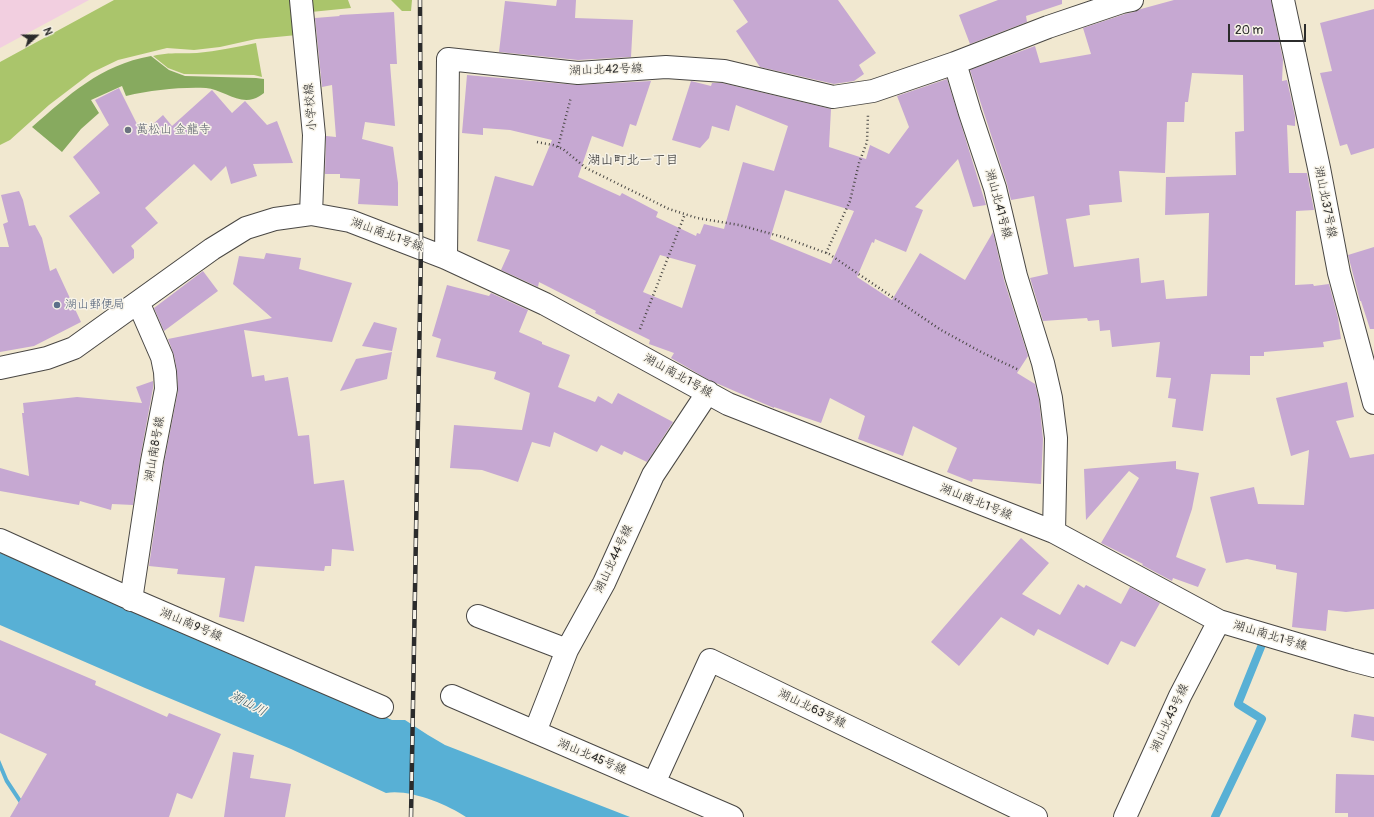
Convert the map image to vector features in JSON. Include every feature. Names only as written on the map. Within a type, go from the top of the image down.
[{"type":"street","name":"小学校線","points":[[301,0],[314,135],[311,214]]},
{"type":"street","points":[[955,63],[1048,27],[1132,0]]},
{"type":"street","name":"湖山北37号線","points":[[1283,0],[1319,168],[1339,273],[1374,403]]},
{"type":"street","name":"湖山北42号線","points":[[446,258],[448,59],[578,73],[666,67],[724,71],[833,97],[873,91],[955,63]]},
{"type":"street","name":"湖山北41号線","points":[[955,63],[995,188],[1016,276],[1051,398],[1056,438],[1054,532]]},
{"type":"street","name":"湖山南北1号線","points":[[0,368],[46,358],[74,348],[212,249],[246,228],[274,219],[311,214],[350,221],[446,258],[546,304],[728,404],[1054,532],[1220,621],[1374,666]]},
{"type":"street","name":"湖山南8号線","points":[[131,600],[152,461],[166,389],[162,357],[138,302]]},
{"type":"street","name":"湖山北44号線","points":[[535,732],[567,650],[604,584],[653,475],[708,392]]},
{"type":"street","name":"湖山南9号線","points":[[0,540],[131,600],[382,707]]},
{"type":"street","points":[[478,616],[567,650]]},
{"type":"street","name":"湖山北43号線","points":[[1125,817],[1180,696],[1220,621]]},
{"type":"street","name":"湖山北63号線","points":[[654,783],[710,660],[1036,817]]},
{"type":"street","name":"湖山北45号線","points":[[452,696],[732,817]]},
{"type":"path","points":[[558,147],[578,73]]},
{"type":"path","points":[[826,253],[850,201],[859,163],[867,142],[868,114],[864,93]]},
{"type":"path","points":[[536,142],[563,149],[586,168],[669,209],[697,218],[739,226],[783,237],[826,253],[881,288],[941,330],[983,353],[1048,384]]},
{"type":"path","points":[[631,351],[685,214]]},
{"type":"shaded area","points":[[0,0],[89,0],[0,48]]},
{"type":"green space","points":[[114,0],[293,0],[297,35],[256,39],[220,47],[194,50],[167,48],[118,60],[91,73],[49,105],[10,140],[0,145],[0,62]]},
{"type":"green space","points":[[310,0],[348,0],[351,8],[311,12]]},
{"type":"green space","points":[[391,0],[412,0],[411,11],[402,11]]},
{"type":"green space","points":[[256,43],[262,77],[254,75],[184,74],[168,68],[153,56],[204,52]]},
{"type":"green space","points":[[151,56],[169,70],[185,76],[264,79],[264,93],[253,99],[241,100],[212,89],[186,88],[146,92],[126,96],[122,86],[91,100],[99,113],[81,129],[62,152],[32,127],[72,93],[101,74],[116,66]]},
{"type":"water","name":"湖山川","points":[[0,553],[182,628],[392,720],[405,720],[445,745],[630,817],[466,817],[448,807],[417,795],[396,792],[386,793],[291,749],[0,625]]},
{"type":"water","points":[[0,760],[8,779],[25,805],[21,806],[5,782],[0,770]]},
{"type":"building","points":[[557,0],[576,0],[575,18],[633,20],[631,57],[578,60],[499,52],[505,1],[556,6]]},
{"type":"building","points":[[733,0],[838,0],[876,53],[859,65],[864,74],[854,81],[834,84],[760,67],[736,31],[748,22]]},
{"type":"building","points":[[998,0],[1062,0],[1062,4],[1026,16],[1027,22],[970,44],[959,15]]},
{"type":"building","points":[[1174,0],[1271,0],[1283,60],[1282,81],[1287,80],[1295,116],[1295,126],[1287,125],[1289,173],[1307,173],[1314,210],[1296,211],[1295,285],[1313,284],[1314,286],[1329,284],[1338,318],[1341,339],[1323,342],[1324,347],[1264,352],[1264,356],[1250,356],[1250,375],[1211,374],[1203,431],[1172,427],[1176,399],[1168,398],[1171,378],[1156,377],[1160,342],[1112,347],[1110,330],[1100,331],[1099,320],[1088,321],[1087,318],[1043,321],[1030,278],[1048,274],[1034,196],[1011,200],[970,70],[1035,46],[1040,63],[1091,54],[1083,28]],"holes":[[[1192,73],[1243,75],[1244,131],[1235,132],[1236,175],[1166,177],[1165,215],[1209,213],[1207,296],[1166,299],[1164,280],[1141,283],[1139,258],[1074,267],[1066,219],[1090,215],[1089,205],[1122,202],[1119,171],[1165,173],[1167,122],[1184,122],[1185,102],[1188,102]]]},
{"type":"building","points":[[1374,9],[1374,148],[1351,155],[1347,144],[1340,146],[1320,73],[1332,71],[1320,23]]},
{"type":"building","points":[[394,12],[397,64],[390,64],[395,126],[365,122],[362,139],[393,147],[398,183],[398,206],[358,204],[360,179],[340,178],[340,174],[325,174],[326,136],[336,137],[332,85],[322,87],[315,18]]},
{"type":"building","points":[[467,75],[577,85],[651,81],[636,126],[630,124],[623,147],[592,136],[578,177],[620,196],[622,193],[658,212],[656,217],[696,236],[697,233],[700,234],[704,224],[724,229],[743,162],[774,171],[788,126],[736,105],[729,131],[712,126],[709,138],[700,148],[672,140],[691,81],[711,86],[712,83],[722,83],[831,109],[829,147],[866,159],[870,145],[889,154],[909,127],[897,96],[947,79],[986,205],[973,207],[958,159],[915,207],[923,210],[906,252],[875,239],[874,243],[872,242],[857,277],[892,300],[920,253],[965,280],[993,232],[1004,280],[1028,356],[1017,373],[1035,384],[1039,400],[1043,439],[1041,484],[973,479],[972,482],[947,472],[957,448],[913,426],[903,456],[858,439],[865,416],[830,398],[821,423],[774,408],[709,380],[671,358],[674,353],[649,344],[650,340],[595,313],[596,311],[539,282],[538,287],[501,270],[510,250],[477,241],[495,176],[533,186],[552,140],[510,130],[483,128],[483,135],[462,133]],"holes":[[[785,190],[854,211],[831,264],[770,239]],[[660,255],[696,265],[682,308],[643,292]]]},
{"type":"building","points":[[119,88],[142,134],[163,115],[172,126],[212,90],[232,113],[245,101],[267,125],[277,121],[293,163],[253,164],[257,176],[231,184],[226,166],[211,181],[194,164],[145,208],[158,223],[131,246],[134,250],[134,258],[113,274],[69,216],[100,193],[73,157],[109,125],[95,100]]},
{"type":"building","points":[[19,191],[23,200],[29,226],[35,225],[42,238],[50,271],[56,268],[81,322],[34,346],[0,352],[0,247],[9,247],[3,224],[8,222],[1,195]]},
{"type":"building","points":[[1374,247],[1374,329],[1370,329],[1360,301],[1348,255]]},
{"type":"building","points":[[266,253],[301,258],[299,269],[352,283],[332,342],[244,330],[252,377],[264,375],[265,381],[288,377],[298,436],[309,435],[314,484],[344,480],[354,551],[332,549],[331,566],[325,566],[324,571],[255,566],[244,622],[219,617],[225,578],[177,574],[178,569],[149,566],[164,463],[178,391],[177,371],[174,355],[168,339],[272,318],[233,284],[239,256],[264,259]]},
{"type":"building","points":[[203,271],[218,291],[164,331],[154,308]]},
{"type":"building","points":[[447,285],[489,296],[491,293],[528,310],[519,332],[542,342],[542,344],[570,355],[558,387],[595,402],[598,396],[612,404],[618,393],[673,422],[647,462],[624,451],[622,455],[601,445],[597,452],[554,432],[550,447],[532,442],[518,482],[482,470],[450,468],[454,425],[522,430],[530,393],[494,379],[496,372],[436,357],[441,339],[432,336]]},
{"type":"building","points":[[374,322],[397,328],[392,351],[362,346]]},
{"type":"building","points":[[392,352],[387,379],[340,391],[356,359]]},
{"type":"building","points":[[153,381],[133,505],[112,504],[111,510],[80,501],[79,505],[0,491],[0,468],[29,476],[22,413],[24,413],[23,403],[77,397],[142,403],[136,387]]},
{"type":"building","points":[[1347,382],[1354,417],[1336,421],[1350,458],[1374,454],[1374,609],[1346,612],[1328,610],[1326,631],[1292,627],[1297,573],[1276,569],[1276,565],[1247,559],[1226,563],[1210,497],[1254,487],[1258,504],[1304,505],[1309,450],[1291,456],[1276,398]]},
{"type":"building","points":[[1176,461],[1176,469],[1199,473],[1192,509],[1176,557],[1206,569],[1198,587],[1173,578],[1172,581],[1142,565],[1143,564],[1101,543],[1139,478],[1129,471],[1086,520],[1084,469]]},
{"type":"building","points":[[1021,538],[1049,563],[1022,594],[1060,615],[1078,584],[1084,588],[1086,585],[1121,604],[1130,587],[1160,603],[1135,647],[1121,641],[1108,665],[1038,629],[1034,636],[1001,617],[959,666],[931,642]]},
{"type":"building","points":[[0,640],[96,681],[95,685],[167,717],[169,713],[221,734],[192,799],[177,793],[169,817],[10,817],[47,754],[0,733]]},
{"type":"building","points":[[1354,714],[1374,717],[1374,741],[1351,737]]},
{"type":"building","points":[[233,752],[254,755],[250,778],[291,784],[285,817],[224,817]]},
{"type":"building","points":[[1336,774],[1374,775],[1374,817],[1348,817],[1348,813],[1335,813]]},
{"type":"waterway","points":[[1215,817],[1262,719],[1238,704],[1261,647]]},
{"type":"railway","points":[[411,817],[421,248],[420,0]]},
{"type":"place","name":"萬松山 金龍寺","points":[[128,130]]},
{"type":"place","name":"湖山郵便局","points":[[57,305]]},
{"type":"district","name":"湖山町北一丁目","points":[[633,161]]}]
